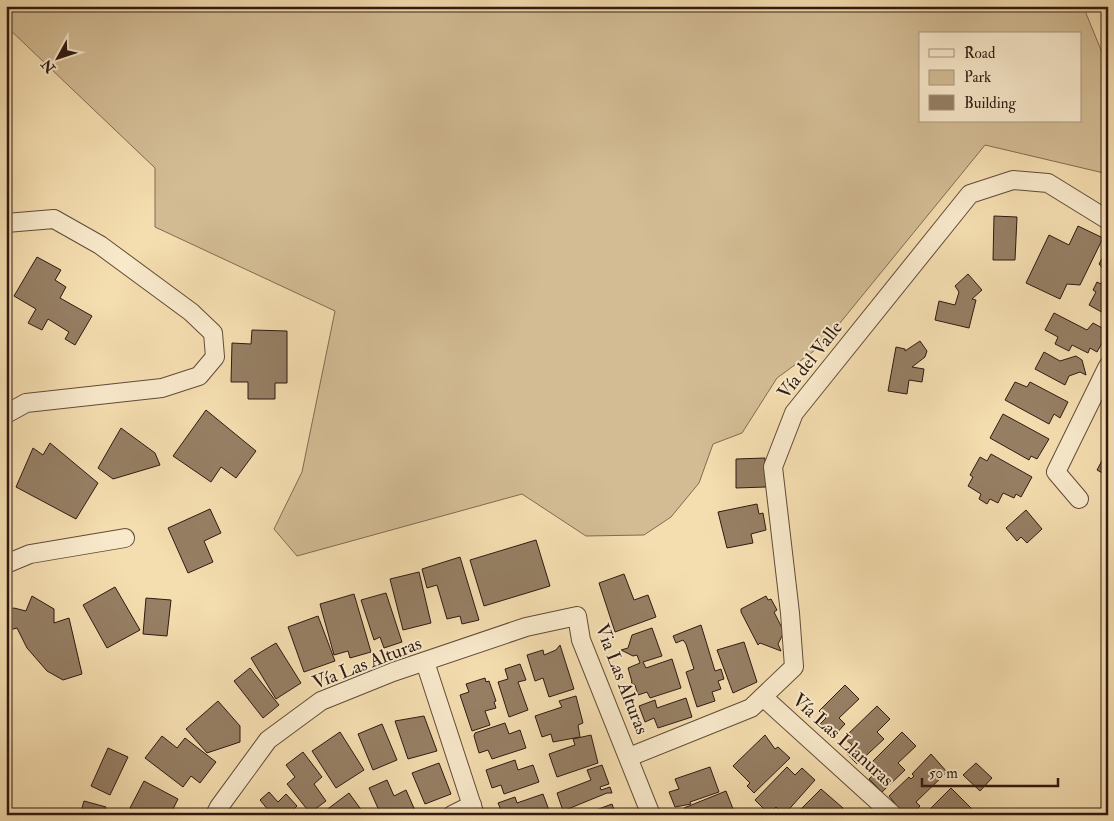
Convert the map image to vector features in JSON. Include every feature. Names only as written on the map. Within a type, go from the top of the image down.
[{"type":"street","name":"Vía del Valle","points":[[629,757],[751,708],[794,667],[790,613],[773,467],[794,413],[970,194],[1013,180],[1048,183],[1108,220]]},
{"type":"street","points":[[6,223],[54,219],[100,245],[191,312],[213,333],[215,357],[199,376],[162,388],[26,403],[6,414]]},
{"type":"street","points":[[1079,499],[1056,472],[1108,366]]},
{"type":"street","points":[[6,564],[30,554],[125,538]]},
{"type":"street","name":"Vía Las Alturas","points":[[215,815],[268,740],[321,700],[393,672],[526,627],[577,616]]},
{"type":"street","name":"Via Las Alturas","points":[[577,616],[581,640],[651,815]]},
{"type":"street","points":[[425,662],[474,810],[452,815]]},
{"type":"street","name":"Vía Las Llanuras","points":[[764,696],[893,815]]},
{"type":"green space","points":[[6,6],[1083,6],[1108,67],[1108,174],[985,145],[822,345],[777,378],[742,433],[713,444],[699,483],[671,517],[644,535],[586,536],[522,494],[297,556],[274,529],[302,472],[335,311],[155,227],[155,168],[6,26]]},
{"type":"building","points":[[994,216],[1017,217],[1015,260],[993,260]]},
{"type":"building","points":[[1078,226],[1103,238],[1080,285],[1067,284],[1060,299],[1026,283],[1049,235],[1069,245]]},
{"type":"building","points":[[1105,253],[1108,254],[1107,315],[1089,305],[1096,292],[1093,290],[1097,282],[1101,284],[1107,273],[1099,264]]},
{"type":"building","points":[[37,257],[61,270],[55,280],[66,287],[60,298],[92,316],[75,345],[65,339],[69,332],[48,319],[42,330],[28,323],[36,309],[14,296]]},
{"type":"building","points":[[968,274],[982,290],[972,299],[976,300],[969,328],[935,320],[939,301],[955,305],[959,292],[955,286]]},
{"type":"building","points":[[1054,313],[1087,330],[1093,323],[1104,329],[1108,325],[1108,332],[1097,352],[1090,348],[1088,353],[1072,345],[1069,351],[1055,344],[1058,337],[1045,330]]},
{"type":"building","points":[[252,330],[287,331],[287,383],[275,383],[275,399],[248,399],[248,382],[231,382],[232,343],[251,344]]},
{"type":"building","points":[[920,341],[927,351],[925,357],[912,367],[924,369],[922,382],[909,380],[907,394],[888,391],[896,347],[905,349],[905,351]]},
{"type":"building","points":[[1044,352],[1060,361],[1076,356],[1082,360],[1086,375],[1080,372],[1069,376],[1065,385],[1035,369]]},
{"type":"building","points":[[1015,382],[1027,387],[1030,382],[1068,402],[1060,418],[1054,414],[1049,424],[1005,400]]},
{"type":"building","points":[[206,410],[256,451],[236,478],[221,467],[211,482],[173,456]]},
{"type":"building","points":[[1003,414],[1049,439],[1037,459],[1031,456],[1029,460],[990,438]]},
{"type":"building","points":[[121,428],[155,453],[160,465],[113,479],[98,468]]},
{"type":"building","points":[[50,443],[98,483],[76,519],[16,487],[33,448],[43,455]]},
{"type":"building","points":[[991,454],[1032,477],[1021,497],[1016,494],[1014,498],[1003,493],[998,503],[990,499],[987,504],[979,499],[981,494],[968,486],[973,477],[970,475],[980,457],[987,461]]},
{"type":"building","points":[[1105,455],[1108,456],[1108,476],[1097,470]]},
{"type":"building","points":[[765,458],[766,487],[736,488],[736,459]]},
{"type":"building","points":[[757,504],[759,514],[763,513],[766,530],[751,534],[753,543],[727,548],[718,512]]},
{"type":"building","points":[[210,509],[221,533],[204,541],[213,562],[188,573],[168,528]]},
{"type":"building","points":[[1026,510],[1042,529],[1027,543],[1021,537],[1017,541],[1006,528]]},
{"type":"building","points":[[536,540],[550,586],[484,606],[470,560]]},
{"type":"building","points":[[460,557],[479,620],[462,624],[460,616],[447,619],[437,585],[427,588],[422,569]]},
{"type":"building","points":[[419,572],[431,623],[403,630],[390,579]]},
{"type":"building","points":[[624,574],[634,600],[648,595],[656,617],[615,632],[599,583]]},
{"type":"building","points":[[115,587],[140,630],[107,648],[83,605]]},
{"type":"building","points":[[386,593],[402,642],[384,648],[380,637],[374,640],[361,600]]},
{"type":"building","points":[[354,594],[371,652],[350,658],[348,651],[334,655],[320,604]]},
{"type":"building","points":[[32,596],[54,609],[54,623],[69,618],[82,674],[63,680],[47,671],[27,648],[17,628],[6,631],[6,610],[14,608],[26,611]]},
{"type":"building","points":[[766,596],[768,600],[771,599],[777,610],[774,612],[784,632],[778,644],[781,651],[760,643],[758,645],[741,612],[741,609]]},
{"type":"building","points":[[146,598],[171,600],[167,636],[143,634]]},
{"type":"building","points":[[318,616],[335,661],[304,672],[288,627]]},
{"type":"building","points":[[701,625],[715,671],[721,669],[724,679],[718,681],[721,689],[712,692],[715,701],[697,707],[686,672],[694,669],[686,644],[683,640],[676,643],[673,636]]},
{"type":"building","points":[[652,628],[662,656],[643,662],[646,668],[672,659],[681,688],[650,698],[647,692],[638,695],[635,685],[631,683],[628,668],[640,663],[637,655],[633,656],[621,650],[628,648],[632,635]]},
{"type":"building","points":[[744,642],[757,682],[733,693],[717,650]]},
{"type":"building","points":[[276,643],[301,683],[276,699],[251,658]]},
{"type":"building","points":[[560,645],[574,689],[549,697],[543,678],[535,681],[527,655],[543,650],[544,655],[556,650]]},
{"type":"building","points":[[520,664],[526,680],[518,682],[528,710],[509,717],[498,682],[508,679],[505,669]]},
{"type":"building","points":[[250,668],[279,705],[263,718],[234,681]]},
{"type":"building","points":[[485,678],[486,682],[489,681],[496,701],[494,702],[496,708],[485,711],[490,725],[472,731],[460,695],[469,692],[466,684]]},
{"type":"building","points":[[845,685],[859,699],[839,718],[845,724],[832,738],[819,725],[826,718],[819,711]]},
{"type":"building","points":[[576,696],[583,723],[578,725],[580,737],[553,742],[551,734],[542,737],[535,716],[562,707],[559,701]]},
{"type":"building","points":[[686,698],[692,717],[658,728],[654,718],[645,722],[639,706],[655,700],[657,708]]},
{"type":"building","points":[[218,701],[240,726],[240,742],[207,753],[186,729]]},
{"type":"building","points":[[877,706],[890,719],[877,732],[884,739],[857,764],[845,752],[852,745],[844,738]]},
{"type":"building","points":[[424,716],[437,751],[408,759],[395,721]]},
{"type":"building","points":[[505,723],[509,734],[520,730],[526,748],[492,759],[488,750],[479,753],[474,736],[475,733]]},
{"type":"building","points":[[382,724],[397,760],[373,770],[358,734]]},
{"type":"building","points":[[340,732],[364,770],[336,788],[312,751]]},
{"type":"building","points":[[902,732],[916,746],[898,763],[905,770],[882,792],[869,779],[876,772],[869,765]]},
{"type":"building","points":[[591,735],[598,763],[557,777],[549,754],[575,745],[573,739]]},
{"type":"building","points":[[765,735],[775,749],[778,747],[790,758],[754,793],[747,786],[750,783],[733,766]]},
{"type":"building","points":[[162,736],[177,748],[185,738],[216,762],[200,783],[191,776],[183,787],[145,758]]},
{"type":"building","points":[[108,748],[128,757],[110,795],[91,786]]},
{"type":"building","points":[[303,752],[322,777],[314,784],[326,801],[310,813],[287,784],[295,777],[286,765]]},
{"type":"building","points":[[931,754],[947,772],[916,802],[920,806],[912,815],[904,815],[889,796],[909,777],[911,779],[914,776],[912,774]]},
{"type":"building","points":[[515,760],[518,770],[533,765],[539,782],[504,794],[501,785],[492,788],[486,770]]},
{"type":"building","points":[[439,763],[451,794],[425,804],[412,773]]},
{"type":"building","points":[[976,763],[992,778],[980,791],[963,775]]},
{"type":"building","points":[[602,765],[609,784],[600,787],[601,790],[610,787],[612,793],[607,793],[563,811],[557,793],[591,780],[587,770]]},
{"type":"building","points":[[710,767],[719,792],[690,802],[691,804],[675,807],[669,792],[679,789],[675,779]]},
{"type":"building","points":[[787,767],[795,775],[802,768],[815,780],[784,815],[776,807],[769,814],[755,800]]},
{"type":"building","points":[[387,780],[394,796],[406,790],[417,815],[381,815],[369,788]]},
{"type":"building","points":[[144,781],[178,799],[170,815],[143,815],[130,808]]},
{"type":"building","points":[[951,788],[976,813],[924,815]]},
{"type":"building","points":[[821,789],[843,808],[836,815],[795,815]]},
{"type":"building","points":[[726,791],[733,809],[722,813],[723,815],[687,815],[684,808]]},
{"type":"building","points":[[269,792],[278,802],[286,794],[297,806],[290,813],[291,815],[265,815],[269,811],[260,800]]},
{"type":"building","points":[[349,793],[365,815],[321,815],[321,814]]},
{"type":"building","points":[[543,794],[550,813],[503,815],[498,803],[515,797],[517,803]]},
{"type":"building","points":[[84,801],[106,807],[104,815],[80,815]]},
{"type":"building","points":[[612,804],[616,815],[598,815],[596,810]]}]
